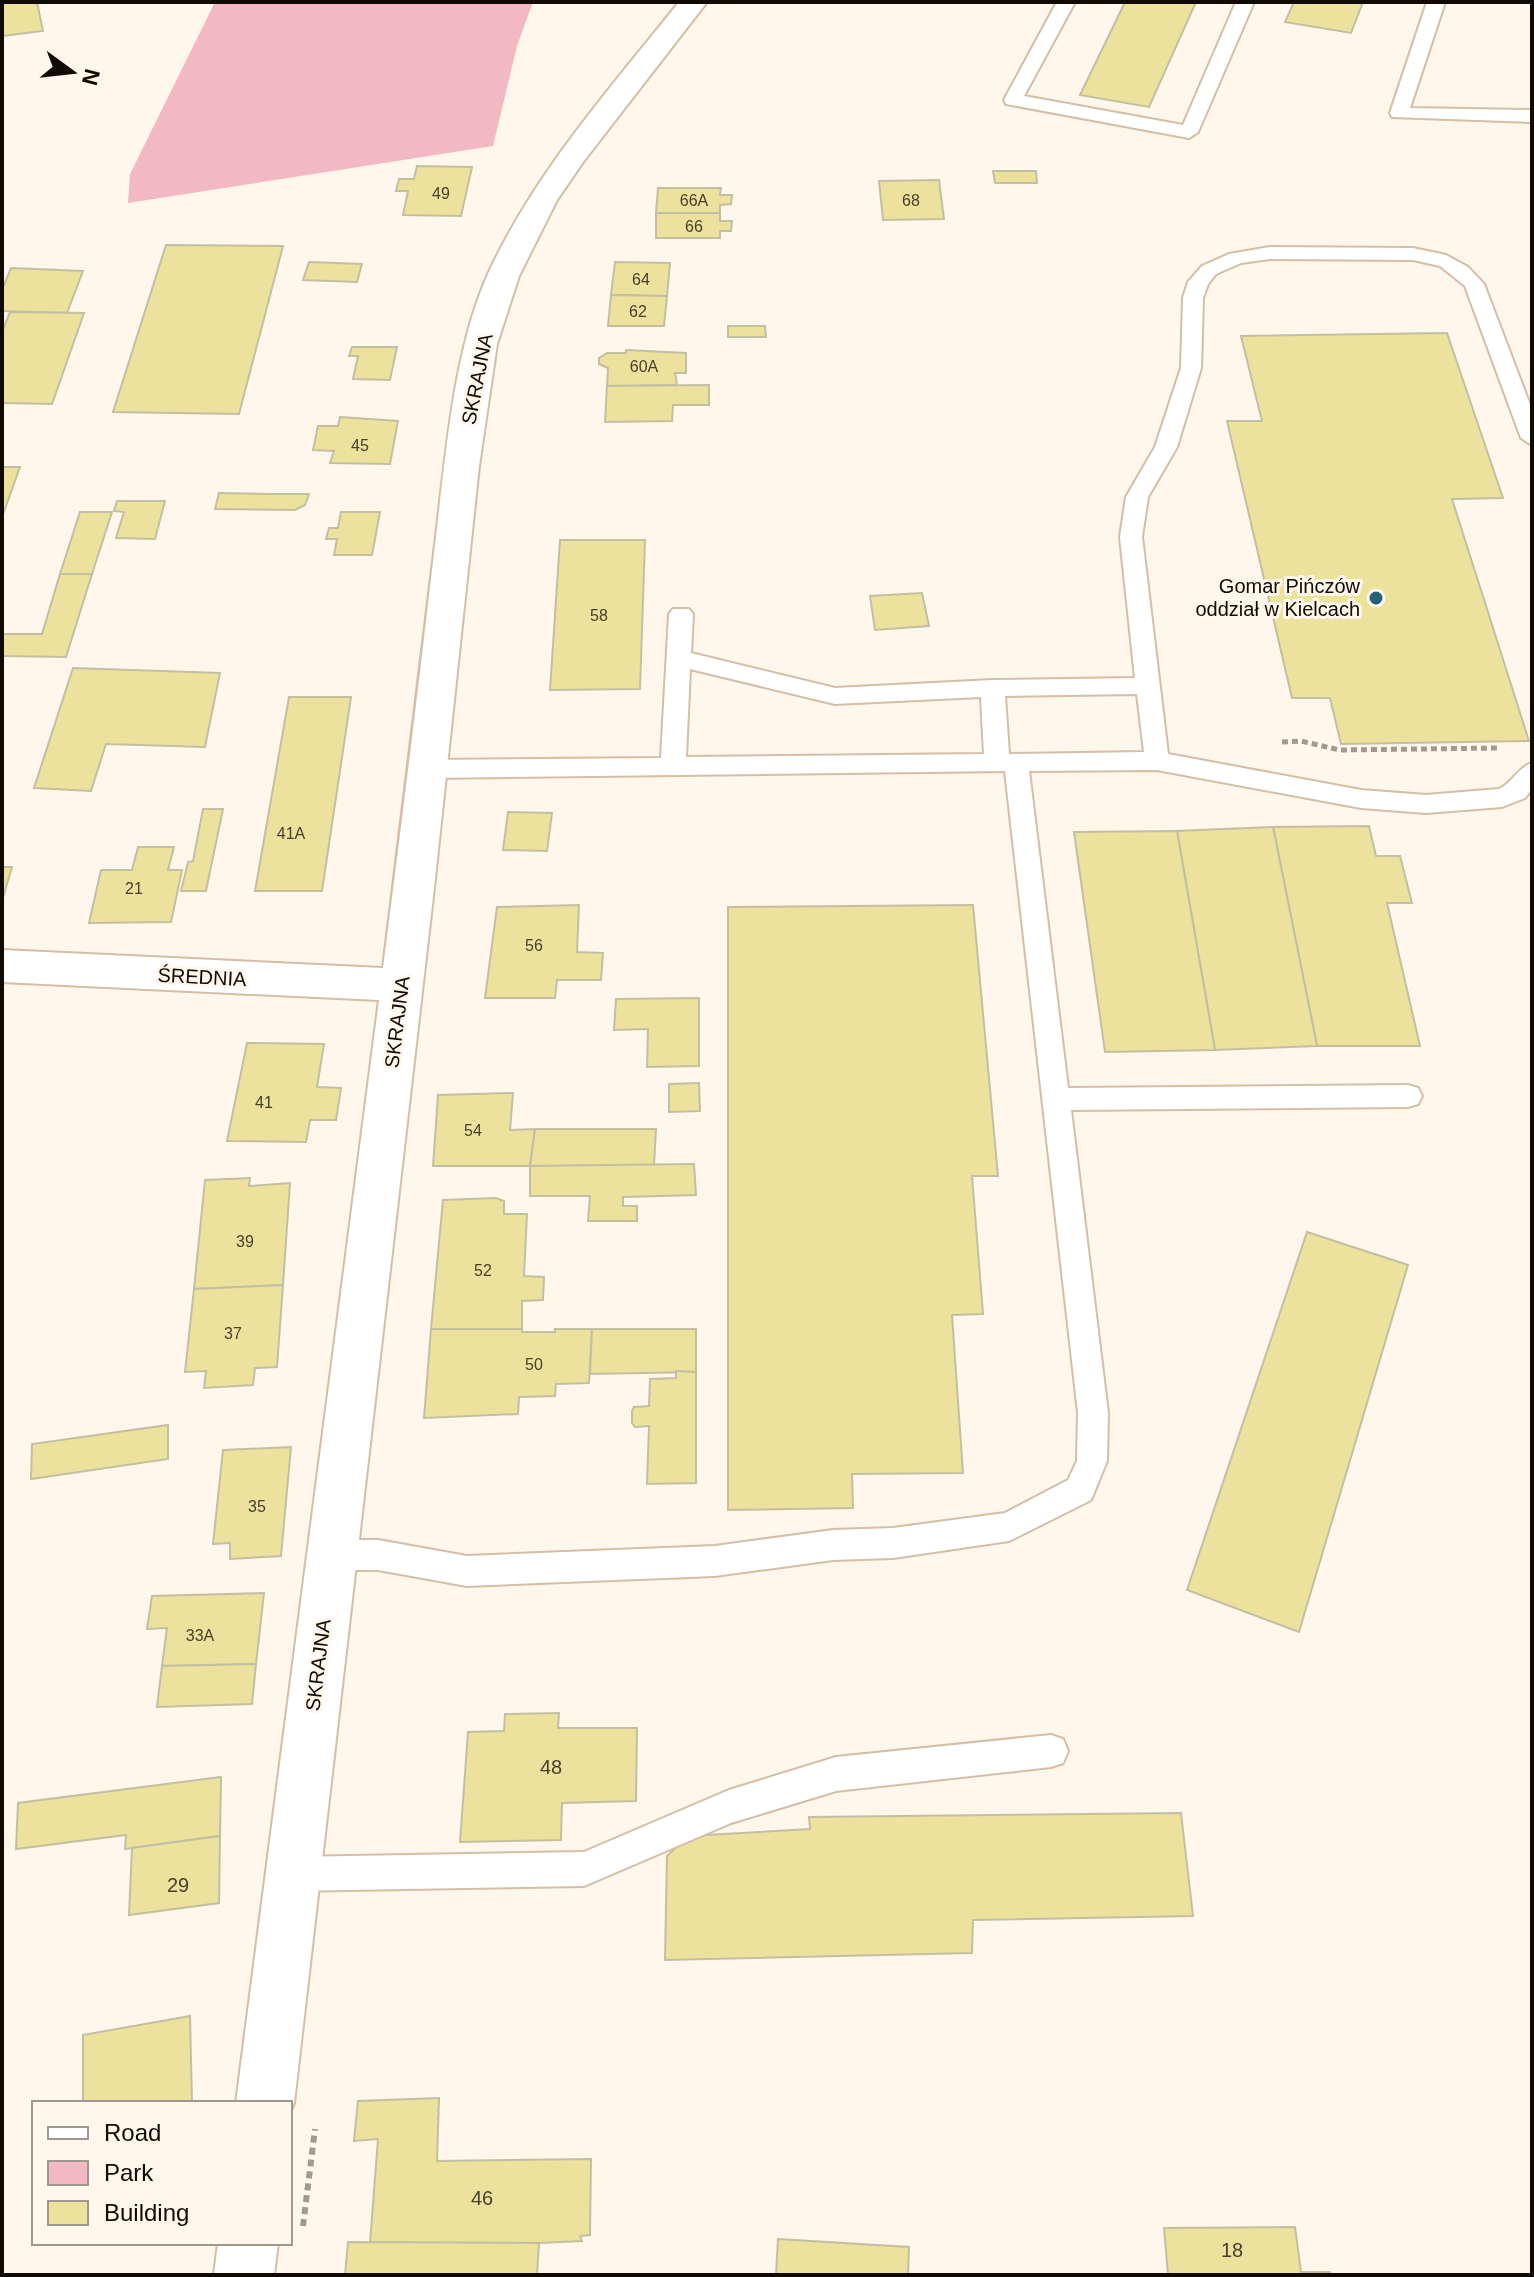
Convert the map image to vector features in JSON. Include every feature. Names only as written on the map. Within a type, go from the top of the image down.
[{"type":"street","name":"SKRAJNA","points":[[265,2101],[476,370],[492,307],[515,249],[542,200],[571,157],[693,2]]},
{"type":"street","name":"ŚREDNIA","points":[[2,966],[402,984]]},
{"type":"street","points":[[244,2275],[248,2245]]},
{"type":"lane","points":[[1066,2],[1013,100],[1189,132],[1245,2]]},
{"type":"lane","points":[[1436,2],[1399,113],[1532,116]]},
{"type":"lane","points":[[1157,761],[1131,537],[1137,497],[1166,447],[1191,368],[1193,298],[1198,282],[1209,270],[1236,258],[1270,253],[1432,255],[1451,264],[1474,284],[1532,438]]},
{"type":"lane","points":[[673,767],[681,614]]},
{"type":"lane","points":[[679,661],[695,661],[835,696],[992,688],[1149,686]]},
{"type":"lane","points":[[332,1555],[378,1555],[467,1571],[715,1561],[1009,1527],[1080,1490],[1088,1475],[1095,1437],[1056,1099],[992,688]]},
{"type":"lane","points":[[427,769],[1157,761],[1361,799],[1426,804],[1502,798],[1516,792],[1532,772]]},
{"type":"lane","points":[[1056,1099],[1408,1096]]},
{"type":"lane","points":[[291,1874],[584,1869],[729,1807],[836,1774],[1051,1751]]},
{"type":"path","points":[[1278,742],[1301,741],[1340,750],[1500,748]]},
{"type":"green space","points":[[215,2],[533,2],[517,46],[493,146],[128,203],[130,174]]},
{"type":"building","points":[[2,2],[37,2],[43,31],[2,36]]},
{"type":"building","points":[[1125,2],[1196,2],[1149,107],[1080,95]]},
{"type":"building","points":[[1294,2],[1363,2],[1351,33],[1285,22]]},
{"type":"building","points":[[417,166],[472,167],[461,216],[403,215],[408,191],[396,191],[399,179],[414,179]]},
{"type":"building","points":[[993,171],[1036,171],[1037,183],[995,183]]},
{"type":"building","points":[[939,180],[944,219],[883,220],[879,181]]},
{"type":"building","points":[[658,188],[721,188],[720,195],[732,195],[731,204],[720,205],[720,213],[656,213]]},
{"type":"building","points":[[656,213],[720,213],[720,221],[732,221],[731,231],[720,231],[720,238],[656,238]]},
{"type":"building","points":[[166,245],[283,246],[239,414],[113,412]]},
{"type":"building","points":[[309,262],[362,264],[357,282],[303,280]]},
{"type":"building","points":[[615,262],[670,263],[667,296],[611,295]]},
{"type":"building","points":[[11,268],[83,271],[67,313],[2,311],[2,290]]},
{"type":"building","points":[[611,295],[667,296],[664,326],[608,326]]},
{"type":"building","points":[[10,312],[84,313],[52,404],[2,403],[2,332]]},
{"type":"building","points":[[728,326],[765,326],[766,337],[728,337]]},
{"type":"building","name":"Gomar Pińczów oddział w Kielcach","points":[[1447,333],[1503,498],[1452,499],[1529,741],[1341,744],[1330,698],[1292,698],[1227,421],[1262,421],[1241,336]]},
{"type":"building","points":[[352,347],[397,347],[390,380],[353,379],[358,356],[349,356]]},
{"type":"building","points":[[626,350],[686,353],[686,373],[675,373],[677,385],[607,386],[608,368],[599,364],[599,358],[607,353],[626,353]]},
{"type":"building","points":[[709,385],[709,405],[673,405],[672,421],[605,422],[607,386]]},
{"type":"building","points":[[340,417],[398,421],[390,464],[330,463],[334,451],[313,450],[318,426],[338,426]]},
{"type":"building","points":[[2,467],[20,467],[2,517]]},
{"type":"building","points":[[219,493],[309,494],[305,505],[295,510],[215,509]]},
{"type":"building","points":[[117,501],[165,501],[155,539],[116,538],[124,512],[114,511]]},
{"type":"building","points":[[80,512],[112,512],[92,574],[60,574]]},
{"type":"building","points":[[341,512],[380,512],[372,555],[334,555],[337,539],[326,539],[329,528],[338,528]]},
{"type":"building","points":[[560,540],[645,540],[640,689],[550,690]]},
{"type":"building","points":[[60,574],[92,574],[66,657],[2,656],[2,634],[42,634]]},
{"type":"building","points":[[922,593],[929,626],[875,630],[870,596]]},
{"type":"building","points":[[73,668],[220,673],[205,747],[106,744],[91,791],[34,788]]},
{"type":"building","points":[[289,697],[351,697],[322,891],[255,891]]},
{"type":"building","points":[[203,809],[223,809],[206,891],[181,891],[188,862],[193,861]]},
{"type":"building","points":[[508,812],[552,813],[547,851],[503,850]]},
{"type":"building","points":[[1369,826],[1376,856],[1400,856],[1412,903],[1387,903],[1420,1046],[1317,1046],[1273,827]]},
{"type":"building","points":[[1273,827],[1317,1046],[1215,1050],[1177,831]]},
{"type":"building","points":[[1177,831],[1215,1050],[1105,1052],[1074,832]]},
{"type":"building","points":[[138,847],[174,847],[168,870],[182,870],[171,922],[89,923],[101,870],[132,870]]},
{"type":"building","points":[[2,867],[12,867],[2,901]]},
{"type":"building","points":[[579,905],[577,952],[603,953],[601,980],[557,980],[555,998],[485,998],[497,907]]},
{"type":"building","points":[[973,905],[998,1176],[972,1176],[983,1314],[952,1315],[963,1473],[852,1474],[853,1508],[728,1510],[728,907]]},
{"type":"building","points":[[699,998],[699,1066],[647,1067],[648,1029],[614,1030],[616,999]]},
{"type":"building","points":[[247,1043],[324,1044],[317,1087],[341,1088],[336,1120],[310,1120],[306,1142],[227,1141]]},
{"type":"building","points":[[699,1083],[700,1111],[669,1112],[669,1084]]},
{"type":"building","points":[[513,1093],[510,1130],[535,1129],[530,1166],[433,1166],[438,1095]]},
{"type":"building","points":[[535,1129],[656,1129],[654,1165],[530,1166]]},
{"type":"building","points":[[694,1164],[696,1195],[623,1197],[623,1206],[637,1206],[637,1221],[588,1221],[590,1196],[530,1196],[530,1166]]},
{"type":"building","points":[[250,1178],[249,1186],[290,1183],[283,1285],[194,1289],[205,1180]]},
{"type":"building","points":[[496,1198],[504,1201],[504,1214],[527,1214],[524,1276],[544,1277],[543,1300],[522,1301],[522,1329],[431,1329],[443,1200]]},
{"type":"building","points":[[1307,1232],[1408,1265],[1299,1632],[1187,1590]]},
{"type":"building","points":[[283,1285],[277,1367],[255,1368],[253,1385],[204,1388],[206,1371],[185,1372],[194,1289]]},
{"type":"building","points":[[431,1329],[555,1332],[555,1329],[592,1329],[589,1383],[556,1384],[555,1396],[519,1397],[518,1414],[424,1418]]},
{"type":"building","points":[[592,1329],[696,1329],[696,1372],[590,1374]]},
{"type":"building","points":[[676,1371],[696,1372],[696,1483],[647,1484],[649,1426],[635,1427],[632,1411],[634,1407],[649,1406],[650,1379],[676,1378]]},
{"type":"building","points":[[168,1425],[168,1459],[31,1479],[32,1444]]},
{"type":"building","points":[[291,1447],[281,1556],[230,1559],[230,1543],[213,1544],[223,1450]]},
{"type":"building","points":[[264,1593],[256,1664],[162,1666],[167,1628],[147,1629],[152,1596]]},
{"type":"building","points":[[256,1664],[252,1704],[157,1707],[162,1666]]},
{"type":"building","points":[[559,1713],[558,1728],[637,1728],[636,1801],[562,1803],[561,1840],[460,1842],[468,1732],[504,1731],[505,1714]]},
{"type":"building","points":[[221,1777],[220,1836],[125,1849],[126,1835],[16,1849],[18,1803]]},
{"type":"building","points":[[1181,1813],[1193,1916],[973,1920],[972,1953],[665,1960],[667,1856],[688,1836],[810,1829],[809,1817]]},
{"type":"building","points":[[220,1836],[219,1903],[129,1915],[132,1848]]},
{"type":"building","points":[[190,2016],[192,2101],[83,2101],[83,2035]]},
{"type":"building","points":[[439,2098],[437,2161],[591,2159],[590,2235],[580,2236],[582,2241],[539,2243],[370,2243],[378,2139],[354,2141],[358,2101]]},
{"type":"building","points":[[1295,2227],[1301,2272],[1330,2272],[1331,2275],[1168,2275],[1164,2228]]},
{"type":"building","points":[[778,2239],[909,2247],[908,2275],[776,2275]]},
{"type":"building","points":[[348,2242],[539,2243],[537,2275],[345,2275]]},
{"type":"place","name":"Gomar Pińczów oddział w Kielcach","points":[[1376,598]]}]
